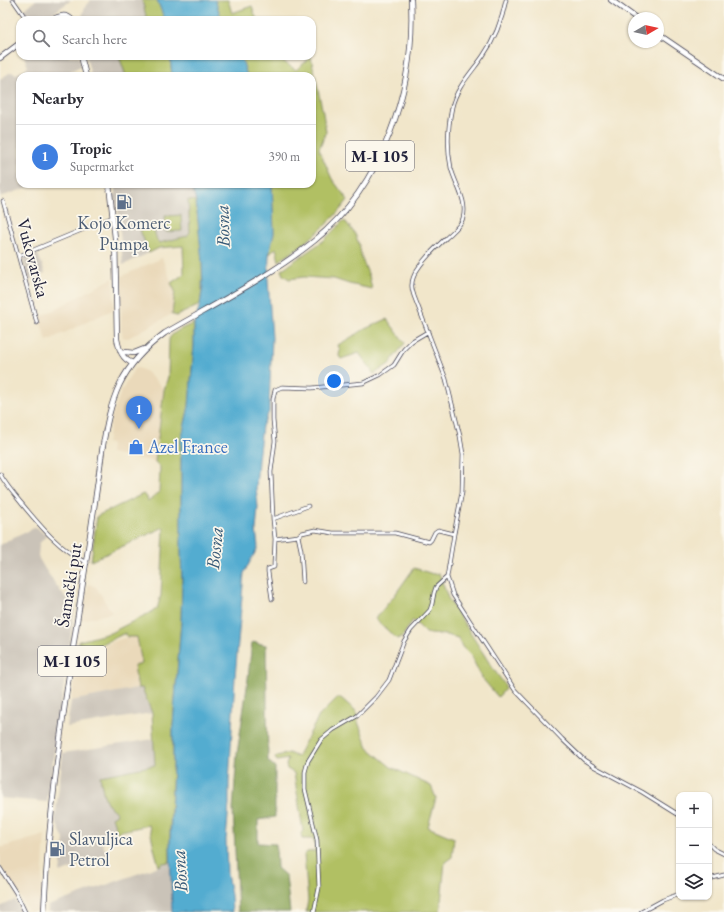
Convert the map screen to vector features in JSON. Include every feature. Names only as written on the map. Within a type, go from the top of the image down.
[{"type":"main road","name":"M-I 105","points":[[133,363],[148,347],[165,333],[272,271],[296,255],[331,226],[359,192],[378,158],[394,123],[405,82],[410,46],[411,0]]},
{"type":"main road","points":[[611,0],[628,12]]},
{"type":"main road","points":[[664,38],[724,79]]},
{"type":"main road","points":[[0,58],[16,46]]},
{"type":"main road","points":[[82,60],[85,72]]},
{"type":"main road","points":[[109,188],[116,265],[118,345],[124,358],[133,363]]},
{"type":"main road","points":[[118,345],[131,357],[133,363]]},
{"type":"main road","points":[[125,352],[134,353],[148,347]]},
{"type":"main road","name":"Šamački put","points":[[44,912],[49,839],[57,766],[108,417],[116,390],[133,363]]},
{"type":"street","points":[[13,0],[24,16]]},
{"type":"street","points":[[506,0],[502,18],[490,47],[459,90],[452,106],[449,124],[449,157],[451,168],[462,199],[464,211],[463,217],[457,228],[433,251],[413,277],[412,284],[412,289],[446,379],[463,454],[462,492],[447,577],[453,595],[515,690],[526,703],[584,760],[614,778],[642,792],[676,814]]},
{"type":"street","name":"Vukovarska","points":[[3,201],[37,323]]},
{"type":"street","points":[[19,256],[113,217]]},
{"type":"street","points":[[272,599],[268,569],[274,567],[275,539],[271,472],[275,441],[273,399],[275,390],[282,387],[312,388],[363,383],[394,365],[404,349],[429,331]]},
{"type":"street","points":[[0,474],[6,484],[52,538],[77,558],[87,563]]},
{"type":"street","points":[[273,519],[308,506]]},
{"type":"street","points":[[275,539],[298,536],[302,533],[315,530],[333,533],[399,534],[429,542],[438,530],[454,534]]},
{"type":"street","points":[[298,536],[302,550],[303,582]]},
{"type":"street","points":[[314,912],[319,888],[318,856],[317,840],[305,789],[305,772],[308,760],[321,740],[333,730],[357,716],[389,680],[404,641],[411,630],[430,610],[436,587],[447,577]]},
{"type":"street","points":[[712,847],[724,854]]},
{"type":"street","points":[[0,868],[26,912]]},
{"type":"street","points":[[712,878],[724,875]]},
{"type":"street","points":[[641,912],[663,900],[676,895]]},
{"type":"shaded area","points":[[36,0],[71,0],[49,16],[26,16],[22,11]]},
{"type":"shaded area","points":[[91,0],[142,0],[146,16],[82,16],[85,7]]},
{"type":"shaded area","points":[[25,60],[80,60],[81,66],[68,72],[19,72],[28,67]]},
{"type":"shaded area","points":[[87,60],[120,60],[125,72],[90,72]]},
{"type":"shaded area","points":[[11,72],[16,74],[16,188],[26,188],[0,197],[0,79]]},
{"type":"shaded area","points":[[115,188],[192,188],[196,201],[188,200],[190,232],[187,236],[159,243],[155,233],[141,230],[149,253],[123,265],[118,209],[116,208],[114,195],[116,194]]},
{"type":"shaded area","points":[[37,251],[45,273],[29,280],[22,257]]},
{"type":"shaded area","points":[[162,258],[175,291],[172,314],[128,338],[123,337],[121,329],[122,276]]},
{"type":"shaded area","points":[[113,278],[114,309],[47,341],[39,318]]},
{"type":"shaded area","points":[[138,368],[145,371],[165,390],[155,462],[110,453],[111,444],[107,443],[111,420],[121,392],[134,369]]},
{"type":"shaded area","points":[[36,527],[46,536],[39,544],[38,557],[63,595],[75,606],[47,802],[0,798],[0,545]]},
{"type":"shaded area","points":[[89,584],[96,587],[112,613],[82,620]]},
{"type":"shaded area","points":[[137,636],[142,664],[134,666],[138,688],[71,701],[79,653],[127,637]]},
{"type":"shaded area","points":[[142,687],[152,713],[67,727],[71,701]]},
{"type":"shaded area","points":[[154,739],[155,765],[100,776],[104,795],[110,807],[117,814],[112,817],[117,832],[100,838],[107,854],[60,873],[64,839],[55,820],[63,753]]},
{"type":"shaded area","points":[[45,835],[40,912],[28,912],[19,894],[0,866],[0,848]]},
{"type":"shaded area","points":[[170,862],[172,912],[48,912],[48,906],[159,866],[163,863]]},
{"type":"shaded area","points":[[15,900],[21,912],[0,912],[0,907]]},
{"type":"green space","points":[[142,0],[157,0],[163,16],[146,16]]},
{"type":"green space","points":[[215,0],[228,0],[232,13],[252,6],[256,16],[221,16]]},
{"type":"green space","points":[[120,60],[170,60],[172,72],[125,72]]},
{"type":"green space","points":[[242,60],[281,60],[296,70],[308,60],[312,60],[314,72],[246,72]]},
{"type":"green space","points":[[316,80],[326,132],[319,149],[332,179],[348,200],[333,218],[316,234],[279,261],[276,248],[269,255],[274,233],[272,188],[316,188]]},
{"type":"green space","points":[[188,200],[196,201],[202,266],[202,292],[200,305],[176,316],[172,314],[175,291],[171,283],[184,274],[183,246],[159,248],[149,253],[140,230],[153,227],[159,243],[187,236],[190,232]]},
{"type":"green space","points":[[181,215],[182,231],[166,232],[165,216]]},
{"type":"green space","points":[[343,221],[346,222],[355,234],[372,289],[334,279],[304,277],[289,279],[283,275],[281,270],[323,241]]},
{"type":"green space","points":[[387,319],[405,343],[389,364],[374,374],[359,353],[341,359],[339,356],[340,350],[338,345],[365,329]]},
{"type":"green space","points":[[194,323],[194,345],[189,406],[181,441],[181,622],[173,725],[170,862],[163,863],[159,866],[149,825],[117,832],[112,817],[117,814],[106,800],[100,776],[155,765],[152,713],[142,688],[138,688],[134,666],[142,664],[137,637],[127,637],[125,633],[95,646],[78,649],[79,641],[110,633],[157,609],[161,595],[164,527],[91,561],[97,516],[143,494],[147,497],[148,502],[159,492],[160,467],[155,462],[164,390],[168,377],[169,339],[177,331]]},
{"type":"green space","points":[[414,568],[433,574],[439,573],[448,598],[505,685],[505,689],[498,697],[482,678],[471,656],[462,647],[458,638],[426,633],[413,620],[402,637],[397,639],[375,619]]},
{"type":"green space","points":[[252,642],[266,645],[268,761],[275,767],[275,817],[258,820],[258,843],[276,844],[277,868],[286,876],[290,912],[238,912],[233,809],[237,754]]},
{"type":"green space","points":[[337,698],[341,698],[356,711],[358,722],[368,748],[391,767],[431,786],[436,798],[428,827],[454,838],[452,857],[445,862],[440,912],[306,912],[308,900],[304,855],[307,852],[315,851],[314,839],[302,839],[301,833],[303,831],[294,773],[287,769],[286,765],[288,759],[277,761],[275,758],[277,756],[289,753],[297,757],[319,716]]},
{"type":"water","points":[[157,0],[215,0],[221,16],[163,16]]},
{"type":"water","points":[[170,60],[242,60],[246,72],[172,72]]},
{"type":"water","name":"Bosna","points":[[192,188],[272,188],[274,233],[269,255],[268,280],[272,338],[269,412],[262,426],[258,460],[256,488],[258,507],[256,530],[258,547],[244,573],[235,677],[229,782],[226,840],[227,874],[231,895],[232,912],[172,912],[170,843],[173,725],[181,622],[182,580],[181,441],[189,406],[194,345],[194,323],[200,305],[203,286],[196,201]]},
{"type":"place","name":"Kojo Komerc Pumpa","points":[[124,202]]},
{"type":"place","name":"Tropic","points":[[139,429]]},
{"type":"place","name":"Azel France","points":[[136,447]]},
{"type":"place","name":"Slavuljica Petrol","points":[[57,849]]}]
